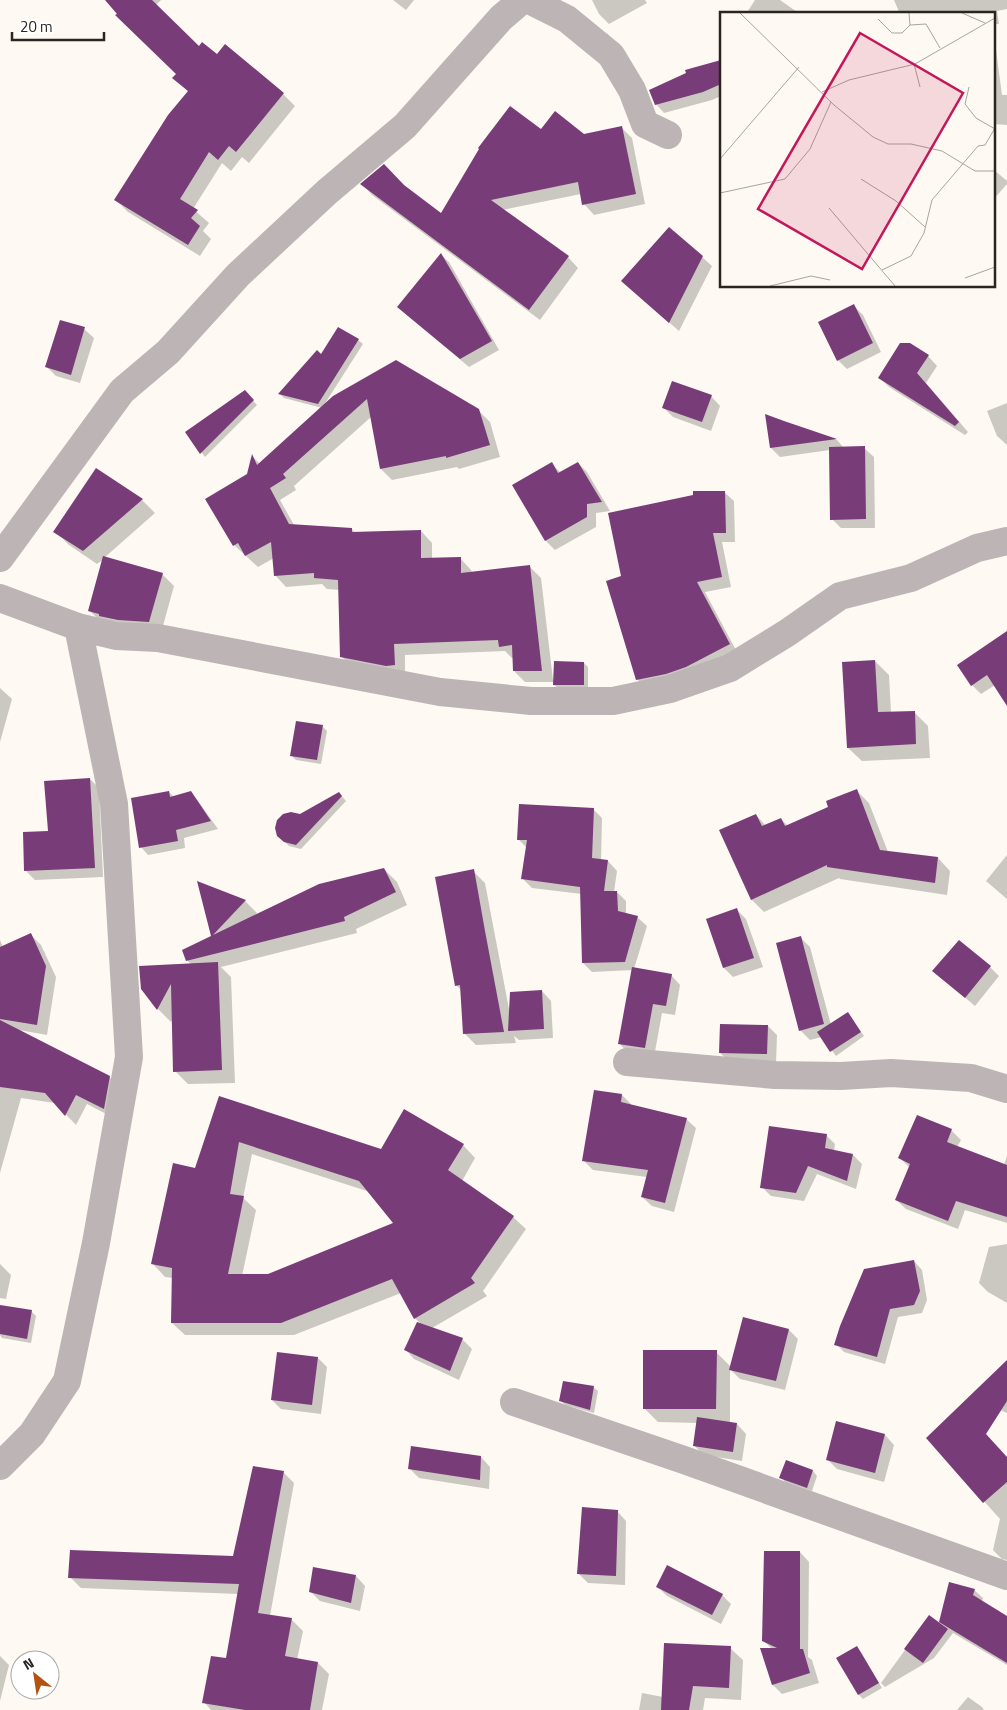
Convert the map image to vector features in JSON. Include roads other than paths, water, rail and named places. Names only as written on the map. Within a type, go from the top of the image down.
[{"type":"street","points":[[0,558],[122,391],[168,352],[238,275],[326,192],[405,126],[501,18],[522,0]]},
{"type":"street","points":[[529,0],[567,19],[611,55],[632,90],[646,124],[668,135]]},
{"type":"street","points":[[0,598],[78,627],[116,636],[158,638],[440,692],[531,701],[613,701],[670,689],[730,668],[787,633],[840,596],[911,578],[977,548],[1007,540]]},
{"type":"street","points":[[0,1466],[32,1434],[66,1381],[96,1243],[129,1057],[114,804],[78,627]]},
{"type":"street","points":[[628,1062],[775,1075],[841,1076],[892,1073],[971,1078],[1007,1089]]},
{"type":"street","points":[[514,1402],[1007,1576]]}]
